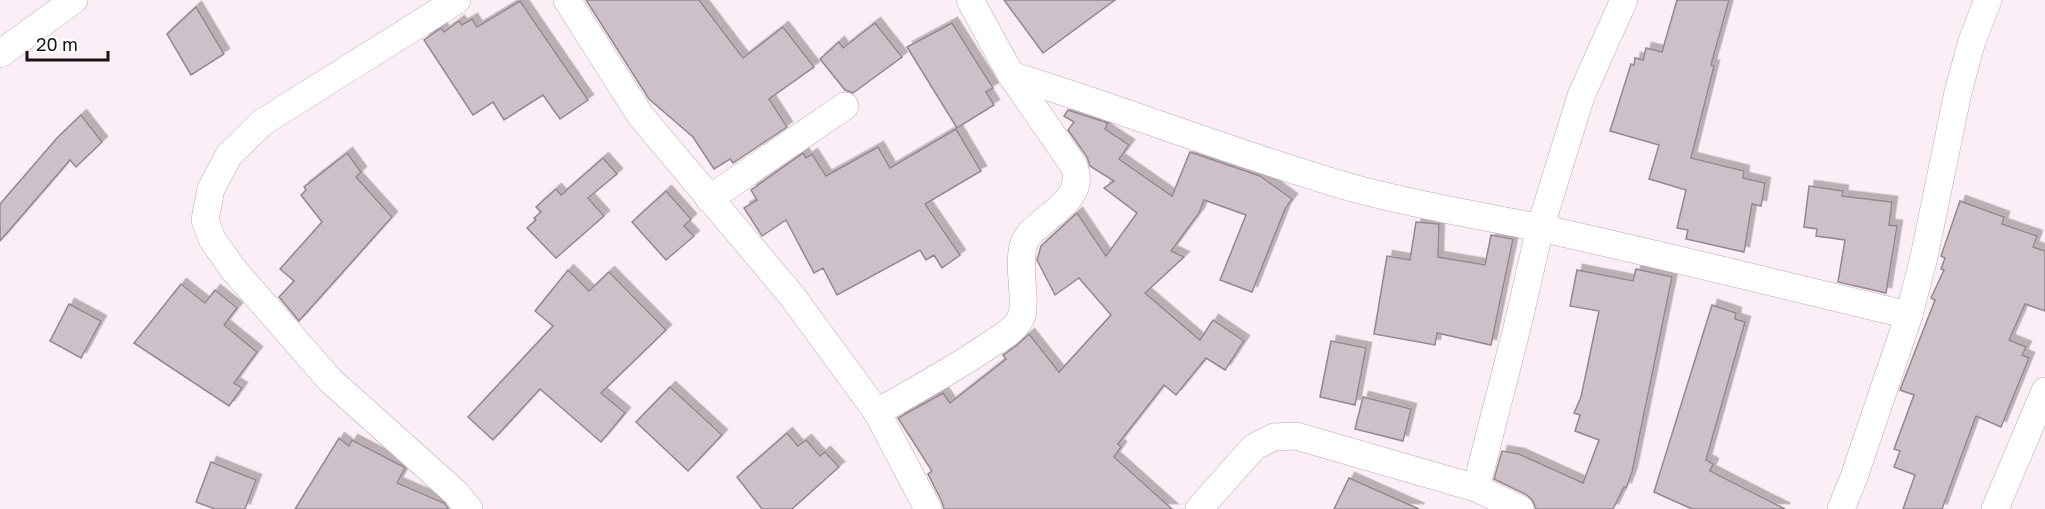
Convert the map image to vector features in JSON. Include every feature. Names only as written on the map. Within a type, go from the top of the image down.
[{"type":"street","points":[[0,54],[74,0]]},
{"type":"street","points":[[457,0],[263,122],[229,155],[211,189],[205,219],[212,239],[233,268],[330,380],[456,493],[469,509]]},
{"type":"street","points":[[567,0],[640,115],[792,296],[877,412],[928,509]]},
{"type":"street","points":[[877,412],[966,362],[1011,330],[1020,320],[1023,309],[1023,243],[1032,231],[1070,197],[1077,186],[1078,175],[1074,166],[1011,75],[970,0]]},
{"type":"street","points":[[1476,488],[1540,228],[1581,96],[1624,0]]},
{"type":"street","points":[[1841,509],[1909,315],[1924,257],[1958,92],[1972,41],[1988,0]]},
{"type":"street","points":[[1011,75],[1079,96],[1256,158],[1353,188],[1417,204],[1540,228],[1909,315]]},
{"type":"street","points":[[709,199],[845,106]]},
{"type":"street","points":[[1995,509],[2045,391]]},
{"type":"street","points":[[1199,509],[1254,447],[1274,436],[1296,436],[1476,488],[1520,509]]},
{"type":"building","points":[[586,0],[699,0],[743,58],[783,27],[814,67],[769,99],[787,127],[733,163],[730,159],[714,169],[693,137],[649,99]]},
{"type":"building","points":[[1004,0],[1115,0],[1043,53]]},
{"type":"building","points":[[1677,0],[1729,0],[1711,65],[1714,66],[1691,158],[1744,171],[1743,178],[1765,183],[1761,206],[1752,204],[1744,252],[1686,239],[1688,230],[1677,228],[1686,190],[1649,179],[1659,145],[1610,131],[1631,64],[1634,65],[1635,58],[1643,60],[1646,48],[1662,52]]},
{"type":"building","points":[[520,1],[588,100],[560,119],[543,95],[504,120],[493,102],[473,115],[424,40],[441,28],[444,32],[459,21],[462,25],[472,19],[477,27]]},
{"type":"building","points":[[196,7],[224,54],[191,75],[167,34]]},
{"type":"building","points":[[875,23],[902,57],[853,93],[845,90],[820,59],[839,42],[843,48]]},
{"type":"building","points":[[952,23],[993,88],[986,92],[994,105],[957,128],[907,47]]},
{"type":"building","points":[[1068,110],[1108,123],[1105,129],[1129,145],[1119,159],[1172,196],[1190,152],[1260,176],[1292,199],[1285,209],[1252,292],[1220,280],[1246,215],[1204,200],[1199,213],[1171,251],[1184,257],[1145,293],[1200,340],[1213,320],[1244,341],[1225,370],[1206,358],[1176,395],[1164,385],[1118,444],[1121,447],[1114,457],[1172,509],[944,509],[928,474],[932,471],[898,418],[943,393],[950,403],[1006,359],[1003,355],[1029,334],[1059,372],[1111,315],[1079,278],[1055,295],[1037,260],[1041,246],[1077,213],[1106,256],[1137,213],[1104,188],[1114,181],[1090,166],[1087,157],[1068,130],[1074,122],[1064,116]]},
{"type":"building","points":[[81,115],[102,142],[76,167],[70,160],[0,241],[0,204],[57,138]]},
{"type":"building","points":[[956,129],[981,171],[925,204],[960,255],[942,268],[934,255],[926,260],[920,250],[837,295],[823,268],[814,273],[786,220],[762,236],[744,208],[757,200],[751,190],[803,153],[806,158],[812,154],[826,176],[878,147],[890,168]]},
{"type":"building","points":[[347,153],[361,172],[356,177],[392,217],[299,321],[279,297],[294,281],[280,269],[322,222],[301,195],[306,190],[304,187]]},
{"type":"building","points":[[603,158],[617,174],[588,198],[604,216],[556,258],[527,228],[541,212],[536,207],[556,189],[561,195]]},
{"type":"building","points":[[1809,186],[1843,191],[1842,196],[1892,202],[1889,225],[1897,226],[1886,293],[1838,282],[1845,240],[1816,236],[1817,229],[1804,227]]},
{"type":"building","points":[[666,191],[691,219],[684,226],[694,236],[666,260],[632,222]]},
{"type":"building","points":[[1960,201],[2004,217],[2002,224],[2037,236],[2033,247],[2045,251],[2045,311],[2025,304],[2009,340],[2026,347],[2022,355],[2029,358],[2001,427],[1976,416],[1942,509],[1903,509],[1915,475],[1894,467],[1900,451],[1894,449],[1914,395],[1900,390],[1935,300],[1931,298],[1944,270],[1941,269],[1945,258],[1941,256]]},
{"type":"building","points":[[1416,222],[1439,224],[1438,257],[1485,265],[1491,235],[1513,239],[1491,345],[1437,333],[1435,345],[1374,334],[1387,256],[1410,260]]},
{"type":"building","points":[[1636,269],[1672,277],[1632,472],[1626,488],[1624,487],[1613,509],[1536,509],[1533,501],[1527,495],[1494,479],[1502,451],[1519,454],[1583,483],[1599,440],[1575,431],[1580,415],[1574,413],[1581,397],[1599,311],[1570,306],[1577,270],[1633,281]]},
{"type":"building","points":[[568,270],[589,291],[609,272],[666,330],[601,393],[625,413],[601,442],[540,389],[493,440],[468,417],[553,326],[535,311]]},
{"type":"building","points":[[181,284],[205,303],[215,290],[237,308],[224,325],[257,352],[234,383],[242,388],[229,406],[134,343]]},
{"type":"building","points":[[69,304],[101,321],[81,358],[50,341]]},
{"type":"building","points":[[1712,305],[1736,313],[1735,319],[1745,322],[1706,460],[1713,464],[1710,471],[1785,509],[1692,509],[1654,492]]},
{"type":"building","points":[[1331,341],[1366,348],[1355,405],[1320,397]]},
{"type":"building","points":[[670,387],[722,435],[688,471],[636,422]]},
{"type":"building","points":[[1363,397],[1411,409],[1403,441],[1355,429]]},
{"type":"building","points":[[787,433],[798,446],[806,440],[820,456],[825,452],[839,467],[792,509],[762,509],[737,477]]},
{"type":"building","points":[[339,438],[349,446],[352,440],[402,466],[405,468],[397,483],[444,503],[449,509],[295,509]]},
{"type":"building","points":[[211,462],[256,480],[245,509],[215,509],[196,502]]},
{"type":"building","points":[[1349,478],[1419,509],[1334,509]]}]
